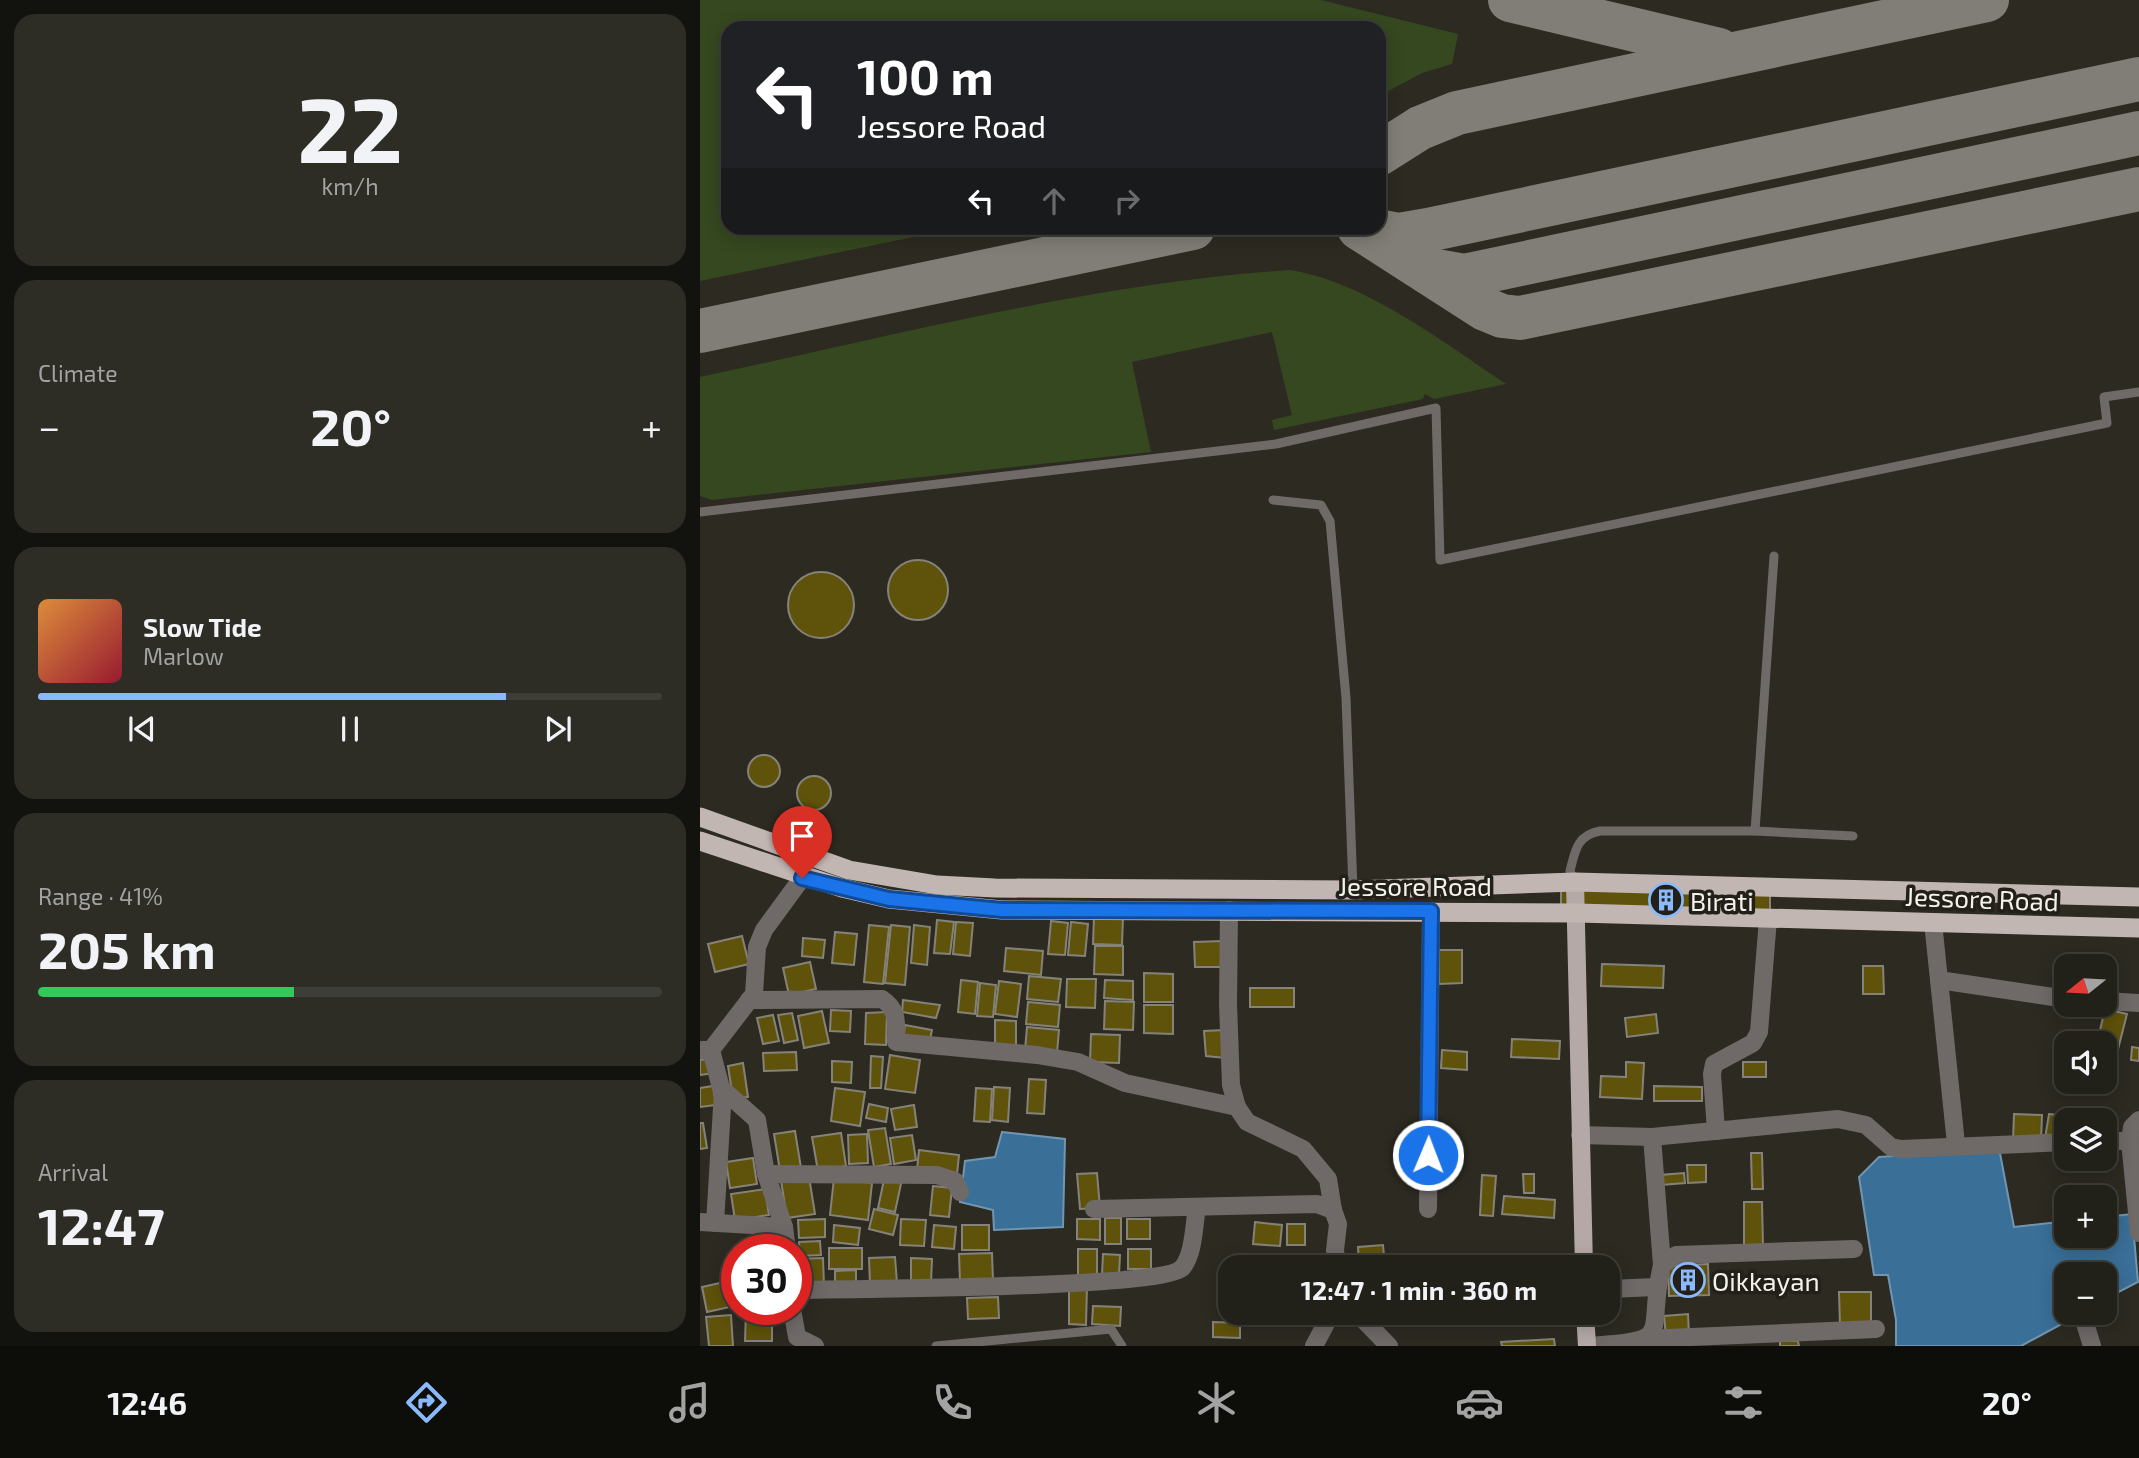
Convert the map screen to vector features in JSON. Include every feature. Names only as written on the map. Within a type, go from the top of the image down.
[{"type":"highway","points":[[700,817],[849,870],[937,885],[1202,891],[1353,890],[1575,882],[2139,897]]},
{"type":"highway","name":"Jessore Road","points":[[700,841],[802,878],[889,899],[1002,910],[1577,913],[2139,928]]},
{"type":"main road","points":[[1575,882],[1584,1255]]},
{"type":"main road","points":[[1586,1325],[1587,1346]]},
{"type":"street","points":[[785,1234],[766,1174],[757,1120],[723,1091],[706,1050],[754,994],[757,947],[764,930],[802,878]]},
{"type":"street","points":[[1230,910],[1228,1004],[1231,1086],[1237,1107],[1247,1122],[1303,1149],[1318,1163],[1328,1179],[1338,1224],[1336,1255]]},
{"type":"street","points":[[1428,1209],[1431,911]]},
{"type":"street","points":[[1716,1131],[1712,1074],[1714,1064],[1753,1043],[1759,1032],[1768,918]]},
{"type":"street","points":[[1933,922],[1956,1144]]},
{"type":"street","points":[[1939,980],[2054,997]]},
{"type":"street","points":[[750,1000],[883,999],[892,1005],[896,1017],[895,1042],[1037,1055],[1077,1062],[1125,1083],[1237,1107]]},
{"type":"street","points":[[2118,1002],[2139,1003]]},
{"type":"street","points":[[723,1091],[707,1222],[784,1227]]},
{"type":"street","points":[[1580,1135],[1652,1137],[1838,1119],[1866,1125],[1891,1147],[2054,1142]]},
{"type":"street","points":[[2139,1120],[2132,1127],[2130,1141],[2139,1233]]},
{"type":"street","points":[[1644,1339],[1656,1328],[1657,1287],[1662,1265],[1652,1137]]},
{"type":"street","points":[[2117,1141],[2130,1141]]},
{"type":"street","points":[[766,1174],[920,1174],[955,1181],[960,1192]]},
{"type":"street","points":[[1094,1209],[1318,1204],[1333,1210]]},
{"type":"street","points":[[812,1290],[1058,1283],[1157,1277],[1181,1269],[1188,1256],[1197,1207]]},
{"type":"street","points":[[1662,1265],[1668,1259],[1685,1254],[1854,1249]]},
{"type":"street","points":[[1620,1289],[1657,1287]]},
{"type":"street","points":[[795,1325],[797,1337],[815,1346]]},
{"type":"street","points":[[1314,1346],[1325,1325]]},
{"type":"street","points":[[1368,1325],[1386,1345]]},
{"type":"street","points":[[2086,1325],[2092,1346]]},
{"type":"street","points":[[1587,1346],[1644,1339],[1769,1340],[1876,1329]]},
{"type":"lane","points":[[700,512],[1276,444],[1436,408],[1440,560],[2107,423],[2104,397],[2139,392]]},
{"type":"lane","points":[[1273,499],[1321,505],[1330,521],[1346,698],[1353,890]]},
{"type":"lane","points":[[1755,831],[1774,556]]},
{"type":"lane","points":[[1575,882],[1570,871],[1577,845],[1591,833],[1755,831],[1853,836]]},
{"type":"lane","points":[[936,1346],[1111,1329],[1122,1346]]},
{"type":"lane","points":[[1065,1333],[1065,1346]]},
{"type":"green space","points":[[700,0],[1321,0],[1458,34],[1452,64],[1422,73],[1386,92],[1386,21],[721,21],[721,235],[923,235],[700,281]]},
{"type":"green space","points":[[1289,270],[1317,276],[1374,300],[1402,315],[1506,384],[1434,399],[1425,394],[1423,399],[1274,430],[1272,420],[1292,415],[1272,332],[1132,362],[1151,452],[712,500],[700,496],[700,377],[1067,299],[1141,286]]},
{"type":"water","points":[[1002,1132],[1065,1139],[1063,1227],[994,1230],[993,1210],[960,1202],[965,1161],[995,1157]]},
{"type":"water","points":[[1999,1148],[2014,1227],[2054,1222],[2054,1248],[2117,1248],[2117,1216],[2132,1214],[2138,1282],[2117,1293],[2117,1262],[2054,1262],[2054,1325],[2060,1325],[2021,1346],[1896,1346],[1896,1320],[1888,1275],[1874,1275],[1859,1177],[1879,1157]]},
{"type":"building","points":[[918,560],[935,565],[943,573],[948,590],[943,607],[935,615],[918,620],[901,615],[893,607],[888,590],[893,573],[901,565]]},
{"type":"building","points":[[821,572],[834,575],[844,582],[851,592],[854,605],[851,618],[844,628],[834,635],[821,638],[808,635],[798,628],[791,618],[788,605],[791,592],[798,582],[808,575]]},
{"type":"building","points":[[764,755],[775,760],[780,771],[775,782],[764,787],[753,782],[748,771],[753,760]]},
{"type":"building","points":[[814,776],[826,781],[831,793],[826,805],[814,810],[802,805],[797,793],[802,781]]},
{"type":"building","name":"Birati","points":[[1561,889],[1770,892],[1770,916],[1561,909]]},
{"type":"building","points":[[1094,916],[1123,917],[1122,945],[1093,944]]},
{"type":"building","points":[[937,920],[954,922],[950,954],[934,953]]},
{"type":"building","points":[[1051,921],[1068,923],[1065,955],[1048,954]]},
{"type":"building","points":[[956,922],[973,923],[970,956],[953,954]]},
{"type":"building","points":[[1071,922],[1088,924],[1085,956],[1068,955]]},
{"type":"building","points":[[869,925],[889,927],[883,984],[864,982]]},
{"type":"building","points":[[891,925],[910,927],[905,985],[885,983]]},
{"type":"building","points":[[914,925],[930,927],[927,965],[911,963]]},
{"type":"building","points":[[835,932],[857,934],[854,965],[832,963]]},
{"type":"building","points":[[742,936],[749,964],[715,972],[708,944]]},
{"type":"building","points":[[803,938],[825,940],[823,958],[802,956]]},
{"type":"building","points":[[1223,941],[1224,967],[1195,967],[1194,942]]},
{"type":"building","points":[[1095,946],[1123,946],[1123,975],[1094,974]]},
{"type":"building","points":[[1006,948],[1043,951],[1041,975],[1004,971]]},
{"type":"building","points":[[1439,950],[1462,950],[1462,983],[1439,984]]},
{"type":"building","points":[[810,962],[816,989],[789,995],[783,968]]},
{"type":"building","points":[[1602,964],[1664,966],[1663,988],[1601,986]]},
{"type":"building","points":[[1863,966],[1883,966],[1884,994],[1863,994]]},
{"type":"building","points":[[1144,973],[1173,974],[1173,1002],[1144,1002]]},
{"type":"building","points":[[1029,976],[1061,979],[1058,1002],[1027,999]]},
{"type":"building","points":[[1067,979],[1096,979],[1095,1008],[1066,1007]]},
{"type":"building","points":[[961,980],[978,982],[975,1014],[958,1012]]},
{"type":"building","points":[[1105,980],[1133,981],[1133,1000],[1104,998]]},
{"type":"building","points":[[999,981],[1021,984],[1017,1017],[995,1014]]},
{"type":"building","points":[[980,983],[996,985],[993,1017],[977,1016]]},
{"type":"building","points":[[1250,988],[1294,988],[1294,1007],[1250,1007]]},
{"type":"building","points":[[903,1000],[940,1005],[936,1018],[902,1012]]},
{"type":"building","points":[[1105,1001],[1134,1002],[1133,1030],[1104,1029]]},
{"type":"building","points":[[1028,1002],[1060,1005],[1058,1027],[1026,1024]]},
{"type":"building","points":[[1144,1005],[1173,1005],[1173,1034],[1144,1033]]},
{"type":"building","points":[[831,1010],[851,1011],[850,1032],[830,1031]]},
{"type":"building","points":[[822,1011],[829,1043],[804,1048],[798,1016]]},
{"type":"building","points":[[887,1012],[886,1045],[865,1044],[866,1013]]},
{"type":"building","points":[[2118,1012],[2127,1014],[2117,1053],[2117,1031],[2100,1031],[2103,1017],[2118,1017]]},
{"type":"building","points":[[792,1013],[798,1040],[784,1043],[778,1015]]},
{"type":"building","points":[[1656,1014],[1658,1033],[1627,1037],[1625,1018]]},
{"type":"building","points":[[773,1015],[779,1041],[763,1044],[757,1018]]},
{"type":"building","points":[[995,1020],[1016,1021],[1016,1045],[995,1045]]},
{"type":"building","points":[[905,1025],[932,1030],[929,1044],[903,1039]]},
{"type":"building","points":[[1027,1027],[1059,1030],[1057,1053],[1025,1050]]},
{"type":"building","points":[[1225,1030],[1225,1058],[1206,1056],[1204,1031]]},
{"type":"building","points":[[1091,1034],[1120,1035],[1119,1063],[1090,1062]]},
{"type":"building","points":[[1512,1039],[1560,1041],[1559,1059],[1511,1057]]},
{"type":"building","points":[[2132,1047],[2139,1048],[2139,1061],[2131,1060]]},
{"type":"building","points":[[1442,1050],[1467,1052],[1467,1070],[1441,1068]]},
{"type":"building","points":[[796,1052],[797,1070],[764,1071],[763,1053]]},
{"type":"building","points":[[890,1055],[920,1060],[915,1093],[885,1089]]},
{"type":"building","points":[[871,1056],[883,1057],[881,1088],[870,1088]]},
{"type":"building","points":[[713,1058],[715,1073],[700,1075],[700,1060]]},
{"type":"building","points":[[832,1061],[852,1062],[851,1083],[832,1082]]},
{"type":"building","points":[[1626,1062],[1644,1063],[1642,1099],[1600,1097],[1601,1076],[1626,1077]]},
{"type":"building","points":[[1743,1062],[1766,1062],[1766,1077],[1743,1077]]},
{"type":"building","points":[[743,1063],[748,1097],[733,1099],[728,1066]]},
{"type":"building","points":[[1029,1079],[1046,1080],[1044,1114],[1027,1113]]},
{"type":"building","points":[[713,1086],[716,1105],[700,1107],[700,1088]]},
{"type":"building","points":[[1654,1086],[1702,1087],[1702,1101],[1654,1101]]},
{"type":"building","points":[[994,1087],[1010,1088],[1008,1122],[992,1120]]},
{"type":"building","points":[[835,1088],[865,1092],[860,1126],[831,1121]]},
{"type":"building","points":[[976,1088],[992,1089],[990,1122],[974,1121]]},
{"type":"building","points":[[869,1104],[888,1108],[886,1122],[866,1118]]},
{"type":"building","points":[[914,1105],[917,1127],[895,1130],[891,1109]]},
{"type":"building","points":[[2014,1114],[2042,1115],[2041,1141],[2013,1140]]},
{"type":"building","points":[[2049,1114],[2054,1115],[2054,1140],[2045,1138]]},
{"type":"building","points":[[700,1123],[703,1123],[707,1148],[700,1149]]},
{"type":"building","points":[[885,1128],[891,1164],[874,1167],[868,1130]]},
{"type":"building","points":[[795,1131],[801,1168],[780,1171],[774,1134]]},
{"type":"building","points":[[841,1133],[846,1166],[818,1171],[812,1137]]},
{"type":"building","points":[[867,1134],[868,1163],[849,1164],[848,1135]]},
{"type":"building","points":[[912,1135],[916,1160],[894,1164],[890,1138]]},
{"type":"building","points":[[919,1150],[959,1155],[957,1174],[917,1170]]},
{"type":"building","points":[[1751,1153],[1762,1153],[1763,1189],[1752,1189]]},
{"type":"building","points":[[753,1158],[757,1184],[730,1188],[726,1162]]},
{"type":"building","points":[[1687,1165],[1706,1165],[1706,1182],[1688,1183]]},
{"type":"building","points":[[1097,1173],[1100,1208],[1080,1209],[1077,1174]]},
{"type":"building","points":[[1684,1173],[1685,1183],[1661,1185],[1660,1175]]},
{"type":"building","points":[[1523,1174],[1534,1174],[1534,1193],[1524,1193]]},
{"type":"building","points":[[885,1175],[902,1179],[895,1212],[878,1208]]},
{"type":"building","points":[[1482,1175],[1496,1176],[1493,1216],[1480,1215]]},
{"type":"building","points":[[809,1177],[815,1214],[787,1218],[781,1181]]},
{"type":"building","points":[[834,1178],[872,1183],[868,1220],[830,1215]]},
{"type":"building","points":[[933,1186],[952,1188],[949,1217],[930,1215]]},
{"type":"building","points":[[765,1189],[769,1215],[735,1220],[731,1194]]},
{"type":"building","points":[[1504,1196],[1555,1200],[1554,1218],[1502,1214]]},
{"type":"building","points":[[1744,1202],[1762,1202],[1763,1246],[1744,1247]]},
{"type":"building","points":[[874,1209],[898,1215],[893,1235],[869,1229]]},
{"type":"building","points":[[1105,1218],[1121,1218],[1121,1244],[1105,1244]]},
{"type":"building","points":[[825,1219],[825,1237],[799,1234],[798,1220]]},
{"type":"building","points":[[901,1219],[926,1220],[924,1246],[900,1245]]},
{"type":"building","points":[[1077,1219],[1100,1219],[1100,1240],[1077,1239]]},
{"type":"building","points":[[1127,1219],[1150,1219],[1150,1239],[1127,1239]]},
{"type":"building","points":[[1255,1222],[1282,1225],[1280,1246],[1253,1244]]},
{"type":"building","points":[[1287,1224],[1305,1224],[1305,1245],[1287,1245]]},
{"type":"building","points":[[834,1225],[860,1228],[858,1245],[833,1242]]},
{"type":"building","points":[[934,1225],[956,1227],[954,1249],[932,1247]]},
{"type":"building","points":[[962,1225],[989,1225],[989,1250],[962,1250]]},
{"type":"building","points":[[812,1241],[820,1241],[821,1255],[812,1255]]},
{"type":"building","points":[[1383,1245],[1384,1255],[1358,1255],[1358,1247]]},
{"type":"building","points":[[829,1248],[862,1248],[862,1269],[829,1269]]},
{"type":"building","points":[[1078,1249],[1097,1249],[1097,1277],[1078,1277]]},
{"type":"building","points":[[1128,1249],[1151,1249],[1151,1269],[1128,1269]]},
{"type":"building","points":[[992,1253],[993,1281],[960,1282],[959,1254]]},
{"type":"building","points":[[1103,1254],[1120,1255],[1119,1275],[1102,1275]]},
{"type":"building","points":[[895,1257],[897,1283],[870,1285],[869,1258]]},
{"type":"building","points":[[812,1258],[823,1258],[824,1286],[812,1286]]},
{"type":"building","points":[[911,1258],[932,1259],[931,1283],[911,1283]]},
{"type":"building","name":"Oikkayan","points":[[1708,1264],[1709,1295],[1669,1296],[1668,1266]]},
{"type":"building","points":[[856,1270],[856,1284],[835,1285],[835,1271]]},
{"type":"building","points":[[721,1283],[721,1309],[707,1312],[702,1287]]},
{"type":"building","points":[[1069,1286],[1087,1286],[1086,1325],[1069,1324]]},
{"type":"building","points":[[1839,1292],[1871,1292],[1871,1325],[1840,1325]]},
{"type":"building","points":[[998,1297],[999,1318],[968,1319],[967,1298]]},
{"type":"building","points":[[1093,1306],[1121,1307],[1120,1326],[1092,1324]]},
{"type":"building","points":[[1688,1314],[1689,1335],[1666,1336],[1664,1316]]},
{"type":"building","points":[[721,1316],[721,1325],[732,1325],[733,1346],[709,1346],[706,1317]]},
{"type":"building","points":[[1213,1322],[1218,1322],[1218,1325],[1240,1325],[1240,1338],[1213,1337]]},
{"type":"building","points":[[746,1325],[772,1325],[772,1341],[745,1341]]},
{"type":"building","points":[[1554,1339],[1555,1346],[1502,1346],[1501,1342]]},
{"type":"building","points":[[1780,1341],[1798,1341],[1799,1346],[1780,1346]]},
{"type":"taxiway","points":[[1510,0],[1719,50]]},
{"type":"taxiway","points":[[1386,150],[1420,128],[1457,113],[1987,0]]},
{"type":"taxiway","points":[[1386,232],[1399,235],[1428,230],[2139,79]]},
{"type":"taxiway","points":[[1425,269],[1464,276],[2139,133]]},
{"type":"taxiway","points":[[1370,235],[1485,309],[1502,316],[1520,318],[2139,189]]},
{"type":"taxiway","points":[[700,331],[1159,235]]},
{"type":"place","name":"Birati","points":[[1666,900]]},
{"type":"place","name":"Oikkayan","points":[[1688,1280]]},
{"type":"route","points":[[802,878],[889,899],[1002,910],[1431,911],[1428,1155]]}]
